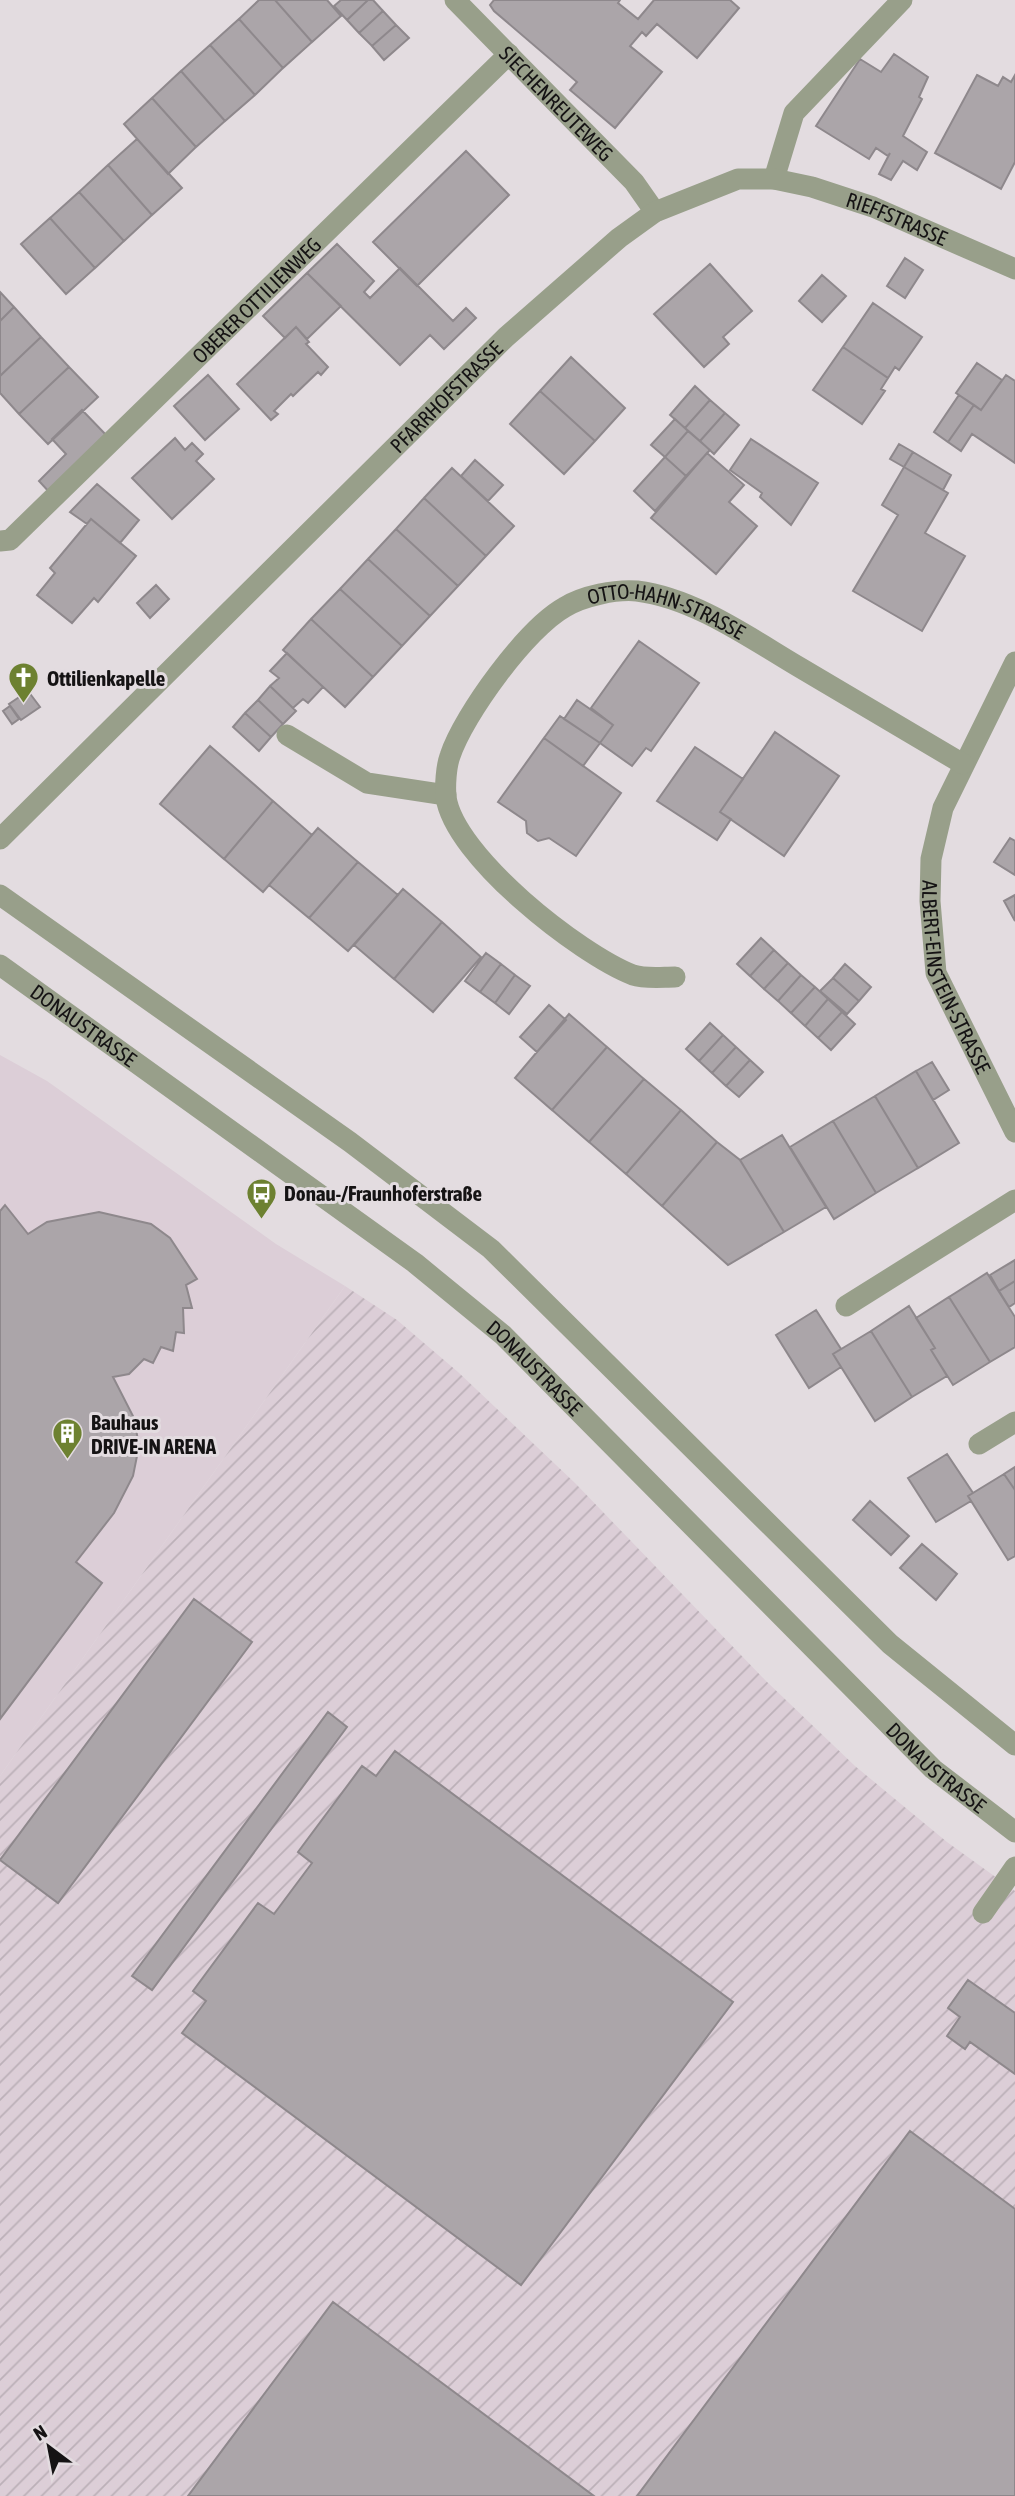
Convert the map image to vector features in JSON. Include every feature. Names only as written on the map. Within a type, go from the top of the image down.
[{"type":"street","points":[[774,179],[794,113],[902,0]]},
{"type":"street","name":"SIECHENREUTEWEG","points":[[465,4],[509,54],[634,182],[655,212]]},
{"type":"street","name":"OBERER OTTILIENWEG","points":[[0,541],[10,540],[509,54]]},
{"type":"street","name":"PFARRHOFSTRASSE","points":[[0,839],[506,337],[620,238],[655,212],[737,179],[774,179]]},
{"type":"street","name":"RIEFFSTRASSE","points":[[774,179],[812,187],[873,207],[1015,269]]},
{"type":"street","name":"OTTO-HAHN-STRASSE","points":[[675,977],[634,975],[563,935],[507,885],[459,834],[450,816],[446,795],[449,757],[466,720],[529,635],[565,606],[600,595],[636,591],[690,607],[963,764]]},
{"type":"street","name":"ALBERT-EINSTEIN-STRASSE","points":[[1015,662],[943,808],[931,859],[931,941],[936,973],[948,1002],[1015,1132]]},
{"type":"street","points":[[287,735],[367,783],[446,795]]},
{"type":"street","points":[[0,895],[350,1142],[491,1249],[890,1644],[1015,1745]]},
{"type":"street","name":"DONAUSTRASSE","points":[[0,965],[415,1263],[503,1335],[933,1769],[1015,1832]]},
{"type":"street","points":[[846,1306],[1015,1200]]},
{"type":"street","points":[[979,1444],[1015,1422]]},
{"type":"street","points":[[982,1913],[1015,1867]]},
{"type":"shaded area","points":[[0,1055],[47,1081],[276,1244],[345,1286],[0,1776]]},
{"type":"shaded area","points":[[345,1286],[397,1320],[458,1372],[575,1483],[766,1681],[855,1766],[947,1842],[1015,1891],[1015,2496],[0,2496],[0,1776]]},
{"type":"building","points":[[259,0],[275,0],[312,42],[283,68],[239,19]]},
{"type":"building","points":[[275,0],[327,0],[341,16],[312,42]]},
{"type":"building","points":[[341,0],[368,0],[347,20],[334,6]]},
{"type":"building","points":[[368,0],[373,0],[383,11],[359,33],[347,20]]},
{"type":"building","points":[[494,0],[620,0],[618,3],[638,19],[654,0],[730,0],[739,8],[697,58],[657,24],[646,36],[642,32],[630,46],[662,72],[615,128],[570,90],[577,82],[494,11],[490,5]]},
{"type":"building","points":[[383,11],[396,25],[372,46],[359,33]]},
{"type":"building","points":[[239,19],[283,68],[255,95],[210,45]]},
{"type":"building","points":[[396,25],[409,38],[384,60],[372,46]]},
{"type":"building","points":[[210,45],[255,95],[225,121],[181,71]]},
{"type":"building","points":[[894,54],[928,77],[919,97],[922,99],[903,136],[927,152],[917,170],[903,161],[891,180],[879,174],[890,153],[888,156],[876,148],[869,159],[816,126],[860,59],[881,72]]},
{"type":"building","points":[[181,71],[225,121],[196,147],[152,98]]},
{"type":"building","points":[[977,75],[998,86],[1003,77],[1011,82],[1015,75],[1015,162],[1001,189],[935,153]]},
{"type":"building","points":[[152,98],[196,147],[168,174],[124,124]]},
{"type":"building","points":[[137,139],[182,188],[152,215],[108,165]]},
{"type":"building","points":[[466,151],[509,195],[417,286],[373,242]]},
{"type":"building","points":[[108,165],[152,215],[124,241],[79,192]]},
{"type":"building","points":[[79,192],[124,241],[95,268],[50,218]]},
{"type":"building","points":[[50,218],[95,268],[66,294],[21,244]]},
{"type":"building","points":[[337,244],[374,281],[364,292],[370,298],[400,268],[453,321],[466,308],[476,318],[444,349],[430,335],[400,365],[307,273]]},
{"type":"building","points":[[905,258],[923,270],[905,298],[887,286]]},
{"type":"building","points":[[710,264],[752,311],[723,337],[729,344],[704,367],[654,314]]},
{"type":"building","points":[[307,273],[341,306],[307,339],[296,327],[285,338],[263,316]]},
{"type":"building","points":[[822,275],[846,296],[822,322],[799,301]]},
{"type":"building","points":[[0,292],[14,307],[0,321]]},
{"type":"building","points":[[873,303],[922,337],[899,370],[895,367],[888,378],[843,347]]},
{"type":"building","points":[[14,307],[41,337],[0,376],[0,321]]},
{"type":"building","points":[[296,327],[309,342],[306,344],[328,367],[321,375],[318,372],[293,396],[291,394],[274,411],[278,414],[271,420],[237,384]]},
{"type":"building","points":[[41,337],[69,367],[19,414],[0,393],[0,376]]},
{"type":"building","points":[[843,347],[888,378],[881,389],[885,391],[862,424],[813,390]]},
{"type":"building","points":[[571,357],[625,408],[595,441],[540,391]]},
{"type":"building","points":[[977,363],[1002,380],[981,410],[956,393]]},
{"type":"building","points":[[69,367],[98,397],[48,444],[19,414]]},
{"type":"building","points":[[208,375],[239,409],[205,440],[174,406]]},
{"type":"building","points":[[1006,375],[1015,381],[1015,463],[972,434],[961,451],[948,442],[974,405],[981,410]]},
{"type":"building","points":[[695,386],[710,400],[685,428],[670,415]]},
{"type":"building","points":[[540,391],[595,441],[564,474],[510,424]]},
{"type":"building","points":[[959,395],[974,405],[948,442],[934,432]]},
{"type":"building","points":[[710,400],[725,413],[700,441],[685,428]]},
{"type":"building","points":[[82,410],[109,438],[51,494],[39,481],[66,454],[52,439]]},
{"type":"building","points":[[725,413],[739,425],[714,454],[700,441]]},
{"type":"building","points":[[675,419],[688,431],[665,457],[651,445]]},
{"type":"building","points":[[688,431],[710,450],[686,476],[665,457]]},
{"type":"building","points":[[175,438],[185,450],[192,443],[203,454],[196,461],[214,479],[172,519],[132,478]]},
{"type":"building","points":[[751,439],[818,483],[791,525],[760,497],[762,493],[730,470]]},
{"type":"building","points":[[899,444],[913,452],[904,467],[890,459]]},
{"type":"building","points":[[913,452],[951,475],[943,490],[904,467]]},
{"type":"building","points":[[707,453],[744,485],[729,502],[757,526],[716,574],[651,518]]},
{"type":"building","points":[[665,457],[686,476],[655,511],[634,491]]},
{"type":"building","points":[[475,460],[503,485],[488,501],[461,476]]},
{"type":"building","points":[[904,467],[948,493],[925,533],[965,556],[922,631],[853,591],[898,515],[882,505]]},
{"type":"building","points":[[452,468],[514,526],[486,556],[424,498]]},
{"type":"building","points":[[97,484],[139,520],[120,543],[91,519],[87,524],[70,512]]},
{"type":"building","points":[[424,498],[486,556],[458,586],[396,529]]},
{"type":"building","points":[[91,519],[136,556],[98,602],[94,598],[72,623],[37,595],[55,573],[50,568]]},
{"type":"building","points":[[396,529],[458,586],[430,616],[368,559]]},
{"type":"building","points":[[368,559],[430,616],[402,646],[340,589]]},
{"type":"building","points":[[156,585],[169,599],[150,618],[137,603]]},
{"type":"building","points":[[340,589],[402,646],[373,677],[311,619]]},
{"type":"building","points":[[311,619],[373,677],[345,707],[283,650]]},
{"type":"building","points":[[639,641],[699,683],[651,751],[646,748],[632,766],[600,743],[613,725],[591,708]]},
{"type":"building","points":[[287,653],[323,687],[308,703],[303,699],[293,708],[270,686],[279,678],[270,671]]},
{"type":"building","points":[[270,686],[296,711],[283,724],[258,700]]},
{"type":"building","name":"Ottilienkapelle","points":[[28,691],[40,707],[21,720],[9,704]]},
{"type":"building","points":[[258,700],[283,724],[271,737],[245,713]]},
{"type":"building","points":[[577,700],[613,725],[600,743],[564,719]]},
{"type":"building","points":[[10,706],[19,719],[12,724],[3,711]]},
{"type":"building","points":[[245,713],[271,737],[259,751],[233,727]]},
{"type":"building","points":[[560,716],[600,743],[583,766],[544,738]]},
{"type":"building","points":[[775,732],[839,776],[784,856],[720,812]]},
{"type":"building","points":[[544,738],[621,793],[576,856],[549,838],[538,841],[527,833],[526,821],[498,802]]},
{"type":"building","points":[[210,746],[273,801],[224,859],[160,804]]},
{"type":"building","points":[[695,747],[743,779],[720,812],[731,819],[717,840],[657,801]]},
{"type":"building","points":[[273,801],[312,835],[263,892],[224,859]]},
{"type":"building","points":[[318,828],[358,862],[309,918],[269,885]]},
{"type":"building","points":[[1010,838],[1015,841],[1015,875],[994,862]]},
{"type":"building","points":[[358,862],[398,895],[348,951],[309,918]]},
{"type":"building","points":[[403,889],[442,922],[394,979],[354,945]]},
{"type":"building","points":[[1015,895],[1015,921],[1004,901]]},
{"type":"building","points":[[442,922],[481,957],[433,1012],[394,979]]},
{"type":"building","points":[[761,938],[774,950],[750,976],[737,964]]},
{"type":"building","points":[[774,950],[788,963],[764,989],[750,976]]},
{"type":"building","points":[[486,953],[501,964],[480,992],[465,981]]},
{"type":"building","points":[[788,963],[801,975],[778,1001],[764,989]]},
{"type":"building","points":[[501,964],[515,975],[495,1003],[480,992]]},
{"type":"building","points":[[845,964],[871,987],[859,1001],[833,978]]},
{"type":"building","points":[[515,975],[530,986],[509,1014],[495,1003]]},
{"type":"building","points":[[801,975],[815,987],[791,1013],[778,1001]]},
{"type":"building","points":[[833,978],[859,1001],[847,1014],[820,991]]},
{"type":"building","points":[[815,987],[828,999],[805,1026],[791,1013]]},
{"type":"building","points":[[828,999],[842,1012],[818,1038],[805,1026]]},
{"type":"building","points":[[549,1005],[566,1020],[537,1052],[520,1037]]},
{"type":"building","points":[[842,1012],[855,1024],[831,1050],[818,1038]]},
{"type":"building","points":[[569,1014],[607,1047],[552,1110],[515,1078]]},
{"type":"building","points":[[710,1023],[723,1035],[699,1061],[686,1049]]},
{"type":"building","points":[[723,1035],[736,1047],[712,1073],[699,1061]]},
{"type":"building","points":[[607,1047],[644,1079],[589,1142],[552,1110]]},
{"type":"building","points":[[736,1047],[750,1060],[726,1086],[712,1073]]},
{"type":"building","points":[[750,1060],[763,1072],[739,1097],[726,1086]]},
{"type":"building","points":[[932,1062],[949,1090],[933,1100],[916,1071]]},
{"type":"building","points":[[916,1071],[959,1143],[918,1168],[875,1096]]},
{"type":"building","points":[[644,1079],[681,1110],[626,1174],[589,1142]]},
{"type":"building","points":[[875,1096],[918,1168],[876,1193],[833,1121]]},
{"type":"building","points":[[681,1110],[717,1142],[662,1206],[626,1174]]},
{"type":"building","points":[[833,1121],[876,1193],[834,1219],[790,1147]]},
{"type":"building","points":[[782,1135],[826,1207],[784,1232],[740,1160]]},
{"type":"building","points":[[717,1142],[740,1160],[784,1232],[728,1265],[662,1206]]},
{"type":"building","name":"Bauhaus DRIVE-IN ARENA","points":[[5,1205],[28,1234],[47,1222],[99,1212],[151,1224],[170,1238],[197,1279],[186,1285],[192,1308],[183,1308],[184,1333],[176,1332],[173,1351],[161,1347],[153,1363],[144,1359],[129,1374],[113,1377],[134,1418],[139,1446],[133,1476],[114,1513],[76,1562],[102,1583],[0,1719],[0,1211]]},
{"type":"building","points":[[1015,1260],[1015,1281],[999,1291],[990,1275]]},
{"type":"building","points":[[987,1273],[1015,1317],[1015,1347],[990,1362],[949,1297]]},
{"type":"building","points":[[1015,1281],[1015,1303],[1009,1307],[999,1291]]},
{"type":"building","points":[[949,1297],[990,1362],[953,1385],[931,1350],[935,1348],[916,1318]]},
{"type":"building","points":[[909,1306],[935,1348],[931,1350],[947,1376],[912,1397],[871,1331]]},
{"type":"building","points":[[816,1310],[841,1349],[833,1354],[841,1367],[809,1388],[776,1335]]},
{"type":"building","points":[[871,1331],[912,1397],[875,1421],[833,1354]]},
{"type":"building","points":[[947,1454],[973,1493],[968,1496],[971,1501],[936,1522],[908,1478]]},
{"type":"building","points":[[1015,1467],[1015,1490],[1004,1474]]},
{"type":"building","points":[[1004,1474],[1015,1490],[1015,1556],[1008,1560],[968,1496]]},
{"type":"building","points":[[870,1501],[909,1536],[891,1555],[853,1520]]},
{"type":"building","points":[[922,1544],[957,1574],[936,1600],[900,1568]]},
{"type":"building","points":[[194,1599],[252,1642],[58,1903],[0,1860]]},
{"type":"building","points":[[328,1712],[347,1727],[152,1990],[132,1976]]},
{"type":"building","points":[[395,1751],[733,2002],[521,2285],[182,2033],[206,2001],[193,1991],[258,1903],[274,1914],[312,1863],[298,1852],[362,1766],[376,1776]]},
{"type":"building","points":[[968,1980],[1015,2013],[1015,2074],[970,2042],[965,2049],[947,2036],[960,2017],[948,2008]]},
{"type":"building","points":[[910,2131],[1015,2209],[1015,2496],[637,2496]]},
{"type":"building","points":[[333,2302],[594,2496],[188,2496]]},
{"type":"place","name":"Ottilienkapelle","points":[[24,705]]},
{"type":"place","name":"Donau-/Fraunhoferstraße","points":[[261,1220]]},
{"type":"place","name":"Bauhaus DRIVE-IN ARENA","points":[[68,1461]]}]
